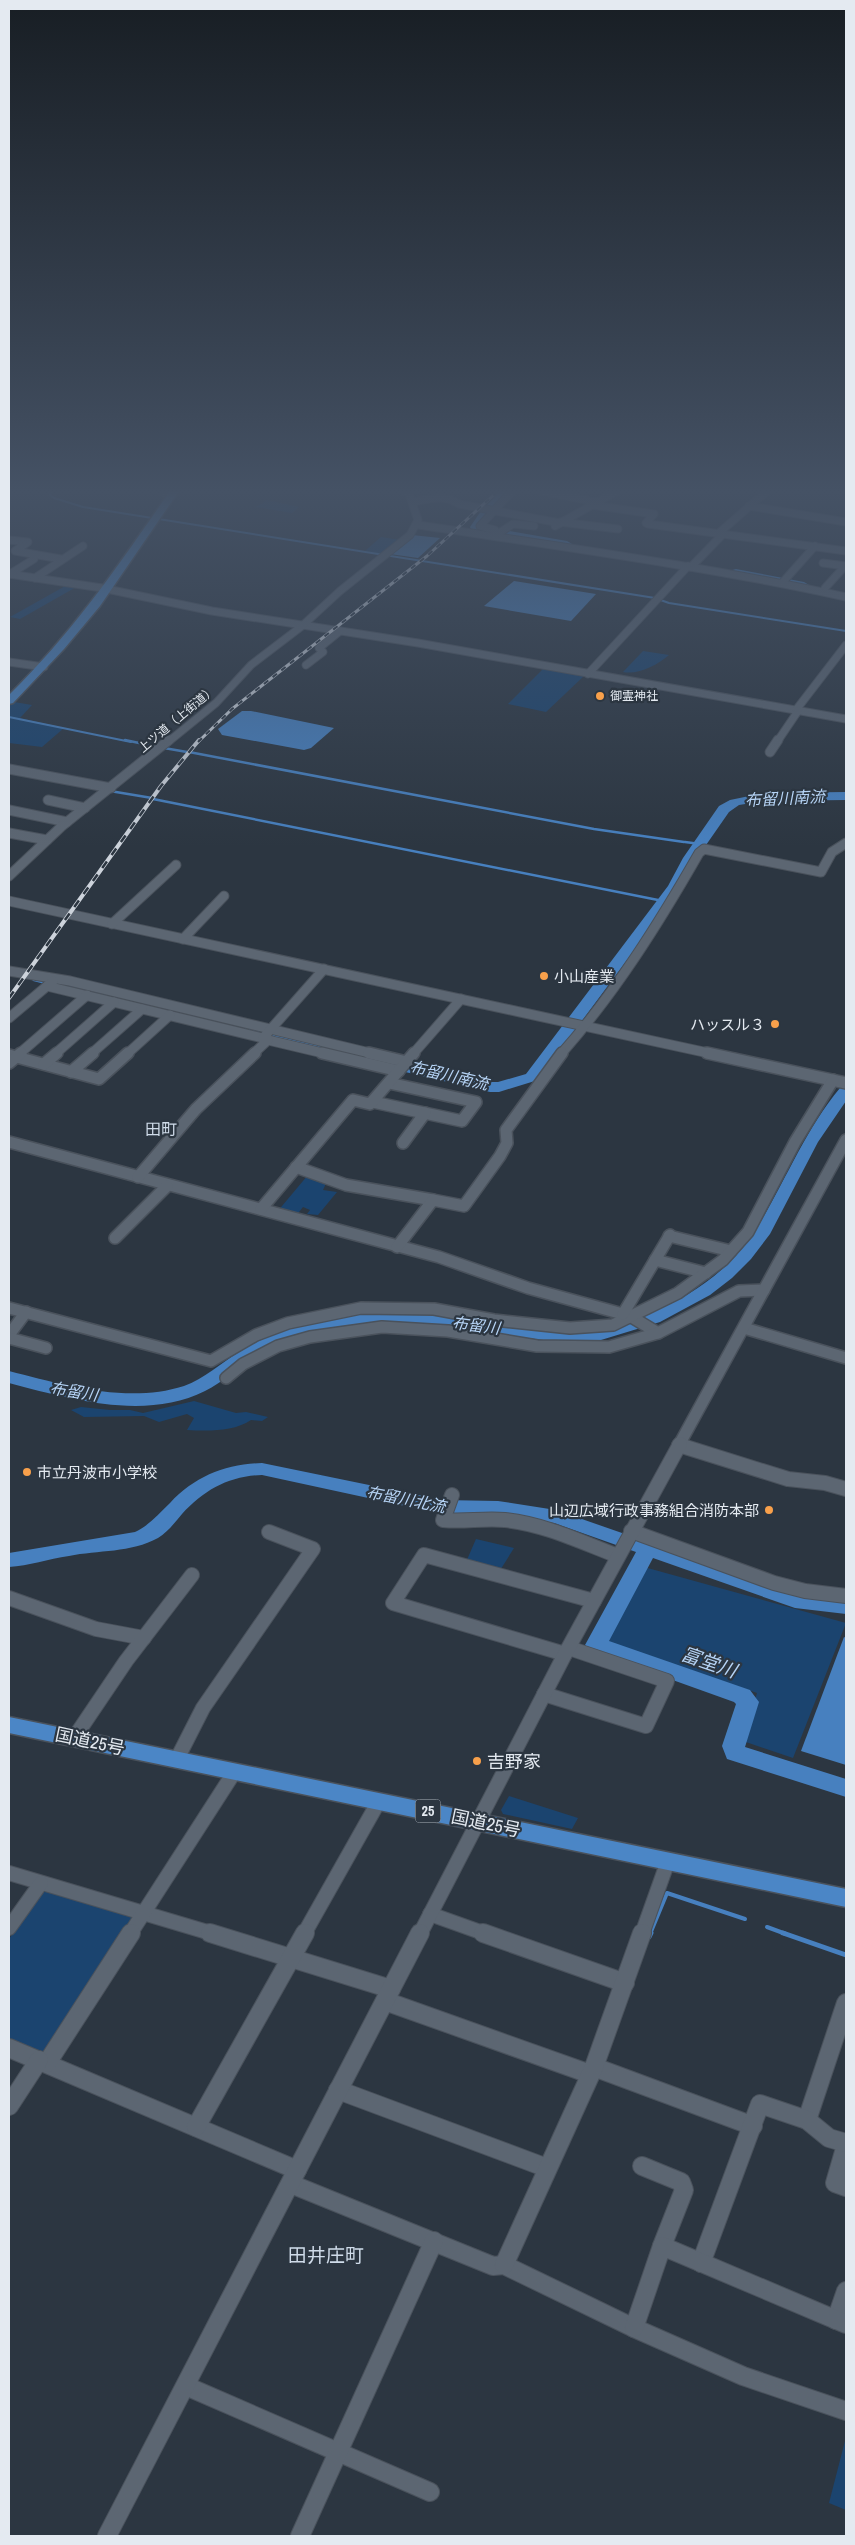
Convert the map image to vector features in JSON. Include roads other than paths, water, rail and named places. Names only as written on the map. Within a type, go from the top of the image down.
[{"type":"highway","points":[[9,701],[44,667],[92,610]]},
{"type":"highway","name":"国道25号","points":[[9,1725],[846,1898]]},
{"type":"street","points":[[206,610],[340,631],[846,719]]},
{"type":"street","name":"上ツ道（上街道）","points":[[9,876],[67,822],[214,704],[251,664],[321,610]]},
{"type":"street","points":[[588,674],[649,610]]},
{"type":"street","points":[[306,665],[323,652],[320,648],[340,631]]},
{"type":"street","points":[[770,752],[797,710],[846,645]]},
{"type":"street","points":[[9,662],[44,667]]},
{"type":"street","points":[[9,769],[111,788]]},
{"type":"street","points":[[48,800],[85,808]]},
{"type":"street","points":[[9,810],[67,822]]},
{"type":"street","points":[[9,833],[47,840]]},
{"type":"street","points":[[296,1167],[314,1176],[358,1188],[464,1206],[500,1156],[507,1143],[506,1130],[533,1096],[550,1066],[584,1026],[670,903],[699,853],[704,848],[821,872],[832,852],[846,844]]},
{"type":"street","points":[[112,924],[176,865]]},
{"type":"street","points":[[182,939],[224,896]]},
{"type":"street","points":[[9,902],[840,1082],[795,1142],[748,1232],[731,1251],[706,1273],[678,1293],[613,1325],[570,1328],[494,1320],[434,1309],[361,1308],[328,1313],[288,1323],[256,1335],[211,1360],[9,1308]]},
{"type":"street","points":[[138,1178],[196,1109],[267,1036],[324,969]]},
{"type":"street","points":[[9,972],[27,973],[87,995],[142,1009],[267,1036],[407,1062]]},
{"type":"street","points":[[51,983],[267,1036],[399,1071]]},
{"type":"street","points":[[9,1018],[51,983]]},
{"type":"street","points":[[11,1059],[87,995]]},
{"type":"street","points":[[372,1102],[461,999]]},
{"type":"street","points":[[44,1064],[114,1002]]},
{"type":"street","points":[[71,1072],[142,1009]]},
{"type":"street","points":[[11,1059],[44,1064],[99,1079],[170,1015]]},
{"type":"street","points":[[261,1209],[353,1100],[462,1120],[476,1102],[389,1083]]},
{"type":"street","points":[[403,1142],[425,1113]]},
{"type":"street","points":[[107,2536],[544,1694],[630,1533],[846,1140]]},
{"type":"street","points":[[9,1142],[167,1186],[439,1257],[528,1288],[629,1316],[656,1331]]},
{"type":"street","points":[[115,1238],[167,1186]]},
{"type":"street","points":[[397,1247],[433,1200]]},
{"type":"street","points":[[629,1316],[669,1235],[731,1251]]},
{"type":"street","points":[[655,1260],[706,1273]]},
{"type":"street","points":[[226,1378],[243,1364],[278,1346],[310,1337],[351,1330],[411,1327],[448,1331],[536,1346],[608,1348],[656,1331],[739,1291],[764,1290]]},
{"type":"street","points":[[26,1312],[9,1337],[46,1348]]},
{"type":"street","points":[[744,1328],[846,1358]]},
{"type":"street","points":[[679,1445],[788,1479],[825,1483],[846,1489]]},
{"type":"street","points":[[451,1497],[443,1520],[461,1522],[510,1520],[532,1525],[619,1554]]},
{"type":"street","points":[[178,1759],[203,1708],[313,1549],[269,1532]]},
{"type":"street","points":[[630,1533],[774,1583],[805,1591],[846,1596]]},
{"type":"street","points":[[544,1694],[646,1726],[667,1681],[393,1603],[424,1555],[594,1601]]},
{"type":"street","points":[[74,1738],[144,1638],[192,1575]]},
{"type":"street","points":[[9,1598],[96,1628],[144,1638]]},
{"type":"street","points":[[9,2106],[43,2062],[144,1912],[235,1771]]},
{"type":"street","points":[[196,2127],[293,1958],[379,1801]]},
{"type":"street","points":[[504,2265],[592,2071],[668,1861]]},
{"type":"street","points":[[9,1873],[293,1958],[592,2071],[753,2126]]},
{"type":"street","points":[[9,1928],[41,1883]]},
{"type":"street","points":[[430,1914],[625,1983]]},
{"type":"street","points":[[807,2120],[846,2003]]},
{"type":"street","points":[[9,2048],[196,2127],[294,2177],[434,2241],[494,2266],[504,2265],[634,2328],[743,2376],[846,2411]]},
{"type":"street","points":[[338,2090],[547,2168]]},
{"type":"street","points":[[701,2263],[760,2104],[807,2120],[829,2138],[846,2144],[835,2183],[846,2188]]},
{"type":"street","points":[[634,2328],[662,2246],[684,2190],[681,2182],[642,2166]]},
{"type":"street","points":[[300,2536],[434,2241]]},
{"type":"street","points":[[662,2246],[841,2322],[846,2290]]},
{"type":"street","points":[[186,2386],[430,2492]]},
{"type":"waterway","points":[[712,610],[846,631]]},
{"type":"waterway","points":[[9,717],[131,742]]},
{"type":"waterway","points":[[125,740],[158,747]]},
{"type":"waterway","points":[[164,748],[187,752]]},
{"type":"waterway","points":[[189,752],[594,829],[684,842]]},
{"type":"waterway","points":[[110,791],[152,798]]},
{"type":"waterway","name":"布留川南流","points":[[385,1063],[490,1087],[499,1087],[532,1077],[674,887],[690,858],[724,809],[735,803],[764,797],[846,796]]},
{"type":"waterway","points":[[153,799],[663,901]]},
{"type":"waterway","points":[[685,842],[700,844]]},
{"type":"waterway","name":"布留川南流","points":[[38,978],[100,994]]},
{"type":"waterway","name":"布留川南流","points":[[249,1031],[343,1053]]},
{"type":"waterway","name":"布留川","points":[[9,1377],[100,1397],[146,1399],[169,1396],[199,1387],[238,1360],[283,1337],[311,1328],[353,1320],[381,1318],[436,1320],[520,1332],[575,1337],[628,1328],[680,1306],[726,1274],[745,1255],[772,1216],[821,1124],[846,1091]]},
{"type":"waterway","name":"布留川北流","points":[[9,1560],[25,1559],[64,1549],[123,1542],[142,1537],[158,1528],[184,1500],[214,1479],[237,1471],[262,1469],[442,1507],[498,1508],[556,1517],[795,1601],[846,1607]]},
{"type":"waterway","name":"富堂川","points":[[647,1550],[596,1645],[742,1696],[748,1702],[733,1746],[735,1753],[846,1788]]},
{"type":"waterway","points":[[650,1934],[667,1893],[745,1919]]},
{"type":"waterway","points":[[767,1927],[786,1934]]},
{"type":"waterway","points":[[649,1937],[651,1933]]},
{"type":"waterway","points":[[783,1933],[846,1955]]},
{"type":"railway","points":[[198,742],[232,709],[358,610]]},
{"type":"railway","points":[[9,998],[161,786],[199,740]]},
{"type":"place","name":"御霊神社","points":[[600,696]]},
{"type":"place","name":"小山産業","points":[[544,976]]},
{"type":"place","name":"ハッスル３","points":[[775,1024]]},
{"type":"place","name":"市立丹波市小学校","points":[[27,1472]]},
{"type":"place","name":"山辺広域行政事務組合消防本部","points":[[769,1510]]},
{"type":"place","name":"吉野家","points":[[477,1761]]},
{"type":"district","name":"田町","points":[[161,1129]]},
{"type":"district","name":"田井庄町","points":[[326,2255]]}]
